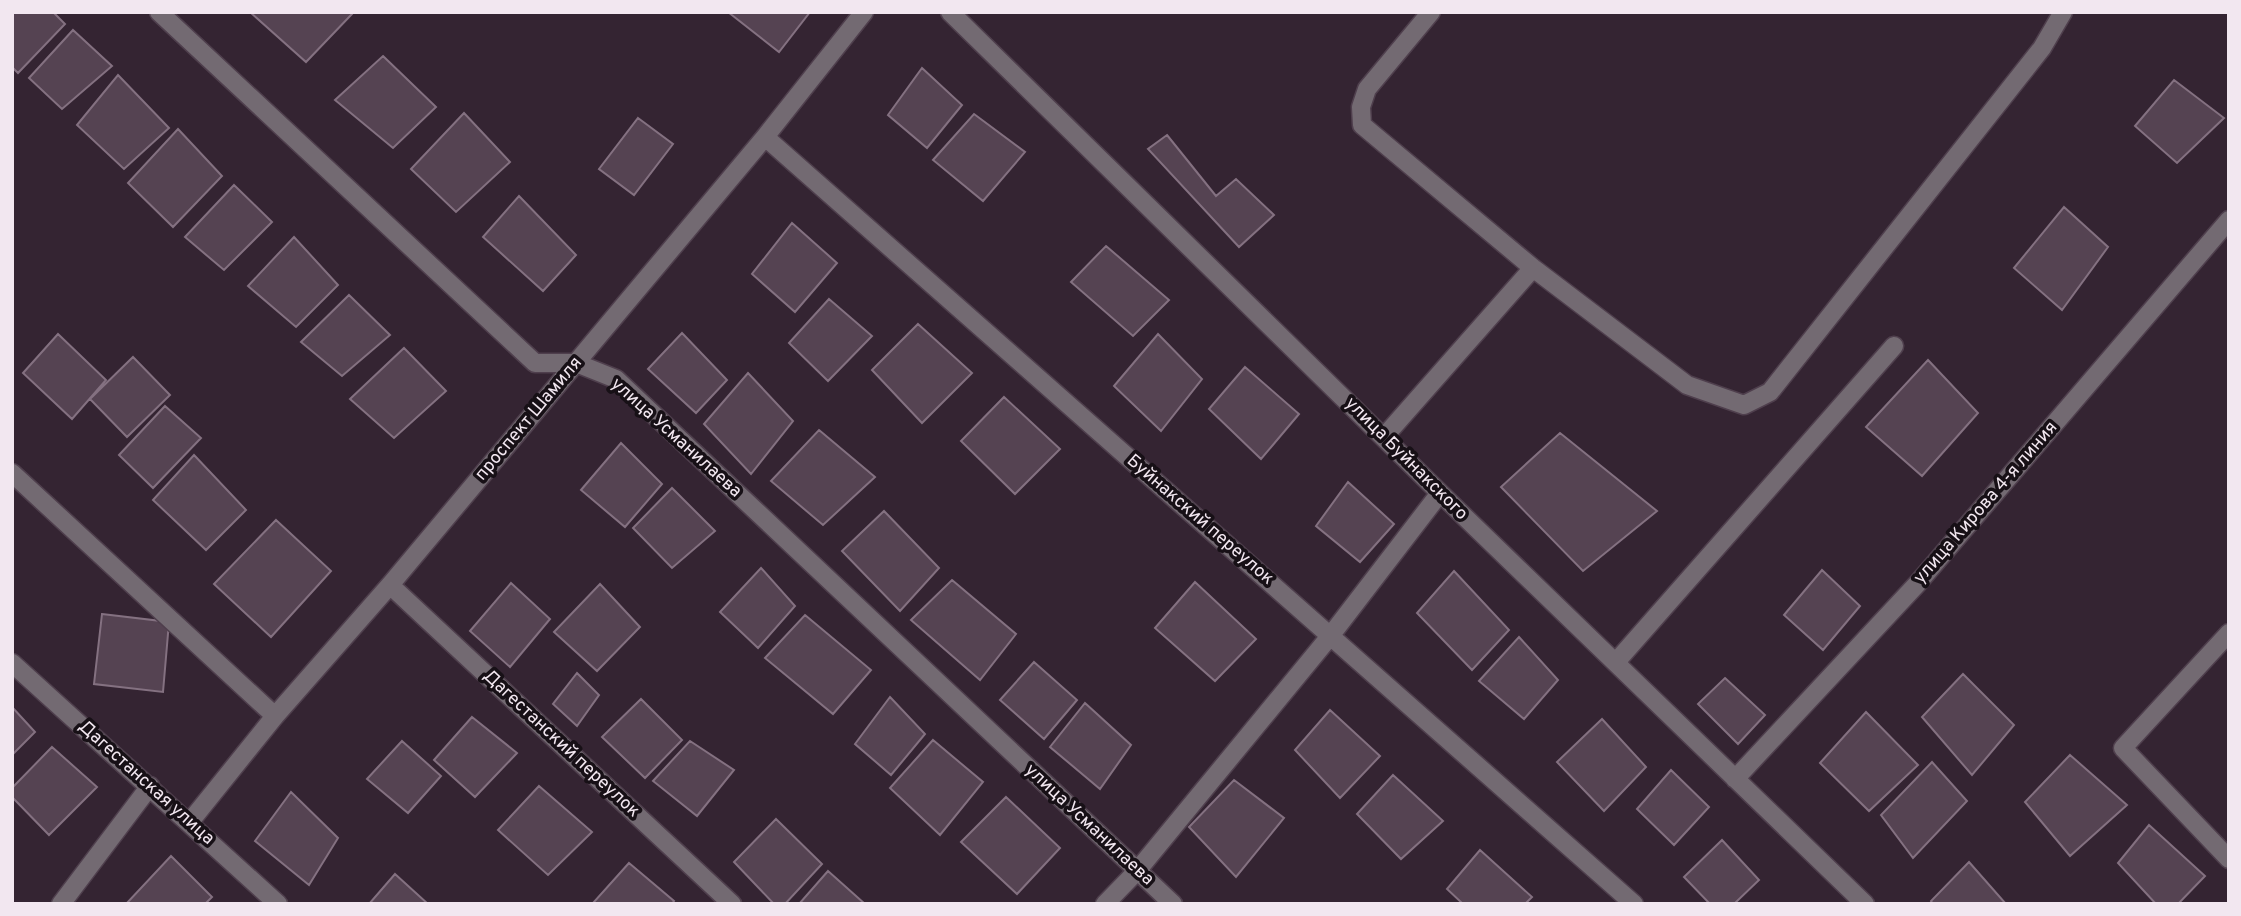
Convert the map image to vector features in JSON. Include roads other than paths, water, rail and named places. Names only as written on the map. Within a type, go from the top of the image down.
[{"type":"street","name":"улица Усманилаева","points":[[159,12],[536,363],[576,363],[616,379],[1173,904]]},
{"type":"street","name":"проспект Шамиля","points":[[189,823],[275,716],[390,585],[765,137],[864,12]]},
{"type":"street","name":"улица Буйнакского","points":[[950,12],[1440,493],[1865,904]]},
{"type":"street","points":[[1431,12],[1367,89],[1361,107],[1362,125],[1533,268],[1687,385],[1744,405],[1770,392],[2042,48],[2063,12]]},
{"type":"street","name":"Буйнакский переулок","points":[[765,137],[1634,904]]},
{"type":"street","name":"улица Кирова 4-я линия","points":[[1735,779],[1918,583],[2229,220]]},
{"type":"street","points":[[1384,437],[1533,268]]},
{"type":"street","points":[[1616,662],[1894,346]]},
{"type":"street","points":[[12,473],[275,716]]},
{"type":"street","points":[[1105,904],[1137,871],[1331,635],[1440,493]]},
{"type":"street","name":"Дагестанский переулок","points":[[390,585],[732,904]]},
{"type":"street","points":[[2229,633],[2123,748],[2229,859]]},
{"type":"street","name":"Дагестанская улица","points":[[12,663],[278,904]]},
{"type":"street","points":[[61,904],[150,786]]}]
